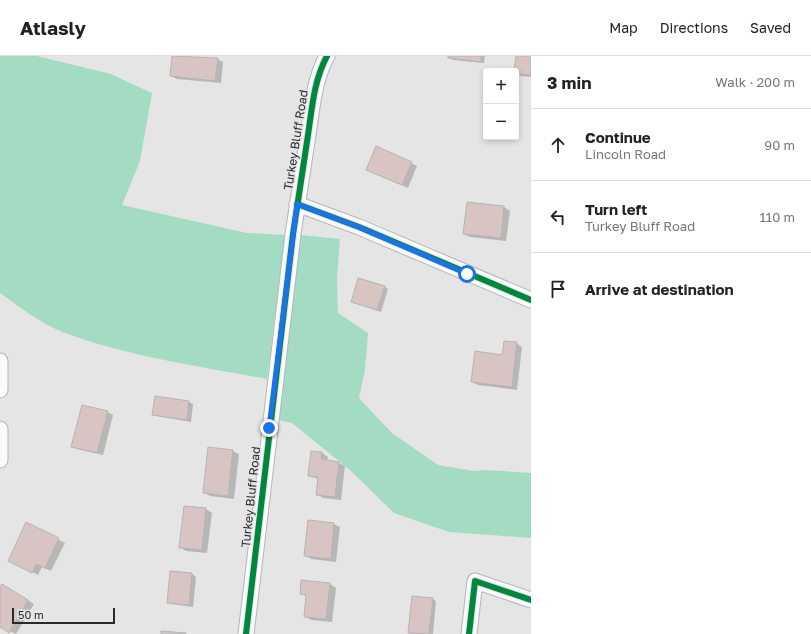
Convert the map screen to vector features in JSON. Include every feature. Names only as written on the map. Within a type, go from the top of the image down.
[{"type":"street","name":"Turkey Bluff Road","points":[[246,634],[270,420],[297,204],[314,93],[322,66],[327,56]]},
{"type":"street","points":[[297,204],[359,227],[531,300]]},
{"type":"street","points":[[0,361],[0,390]]},
{"type":"street","points":[[0,429],[0,460]]},
{"type":"street","points":[[469,634],[475,581],[531,600]]},
{"type":"green space","points":[[0,56],[37,56],[111,74],[152,93],[140,161],[122,205],[247,233],[285,235],[267,379],[140,355],[65,333],[31,315],[0,293]]},
{"type":"green space","points":[[301,235],[340,239],[337,278],[338,313],[368,333],[365,370],[359,398],[392,433],[438,465],[474,471],[486,470],[531,473],[531,538],[449,532],[394,513],[351,471],[292,423],[278,420]]},
{"type":"building","points":[[172,56],[218,58],[215,81],[170,76]]},
{"type":"building","points":[[448,56],[481,56],[481,62],[448,58]]},
{"type":"building","points":[[516,56],[531,56],[531,75],[519,74],[519,68],[514,68]]},
{"type":"building","points":[[376,146],[412,162],[402,185],[366,170]]},
{"type":"building","points":[[467,202],[504,206],[501,238],[463,234]]},
{"type":"building","points":[[358,278],[385,286],[377,310],[351,302]]},
{"type":"building","points":[[504,341],[517,342],[512,387],[471,382],[475,351],[502,355]]},
{"type":"building","points":[[155,396],[189,401],[187,420],[152,415]]},
{"type":"building","points":[[82,405],[108,411],[97,453],[71,447]]},
{"type":"building","points":[[208,447],[233,450],[228,496],[203,493]]},
{"type":"building","points":[[311,451],[322,452],[321,459],[339,462],[335,497],[316,495],[318,477],[308,476]]},
{"type":"building","points":[[184,506],[206,508],[202,550],[179,548]]},
{"type":"building","points":[[308,520],[334,523],[331,559],[304,556]]},
{"type":"building","points":[[26,522],[59,538],[45,568],[36,564],[32,573],[8,561]]},
{"type":"building","points":[[170,571],[192,573],[189,605],[167,603]]},
{"type":"building","points":[[301,580],[330,583],[326,619],[304,617],[306,595],[300,594]]},
{"type":"building","points":[[2,584],[28,600],[9,633],[0,627],[0,587]]},
{"type":"building","points":[[412,596],[433,598],[429,634],[408,633]]},
{"type":"building","points":[[161,631],[186,633],[186,634],[161,634]]},
{"type":"cycle path","points":[[246,634],[293,234],[314,94],[319,75],[327,56]]},
{"type":"cycle path","points":[[297,204],[359,227],[531,300]]},
{"type":"cycle path","points":[[469,634],[475,581],[531,600]]},
{"type":"route","points":[[269,428],[297,204],[359,227],[467,274]]}]
